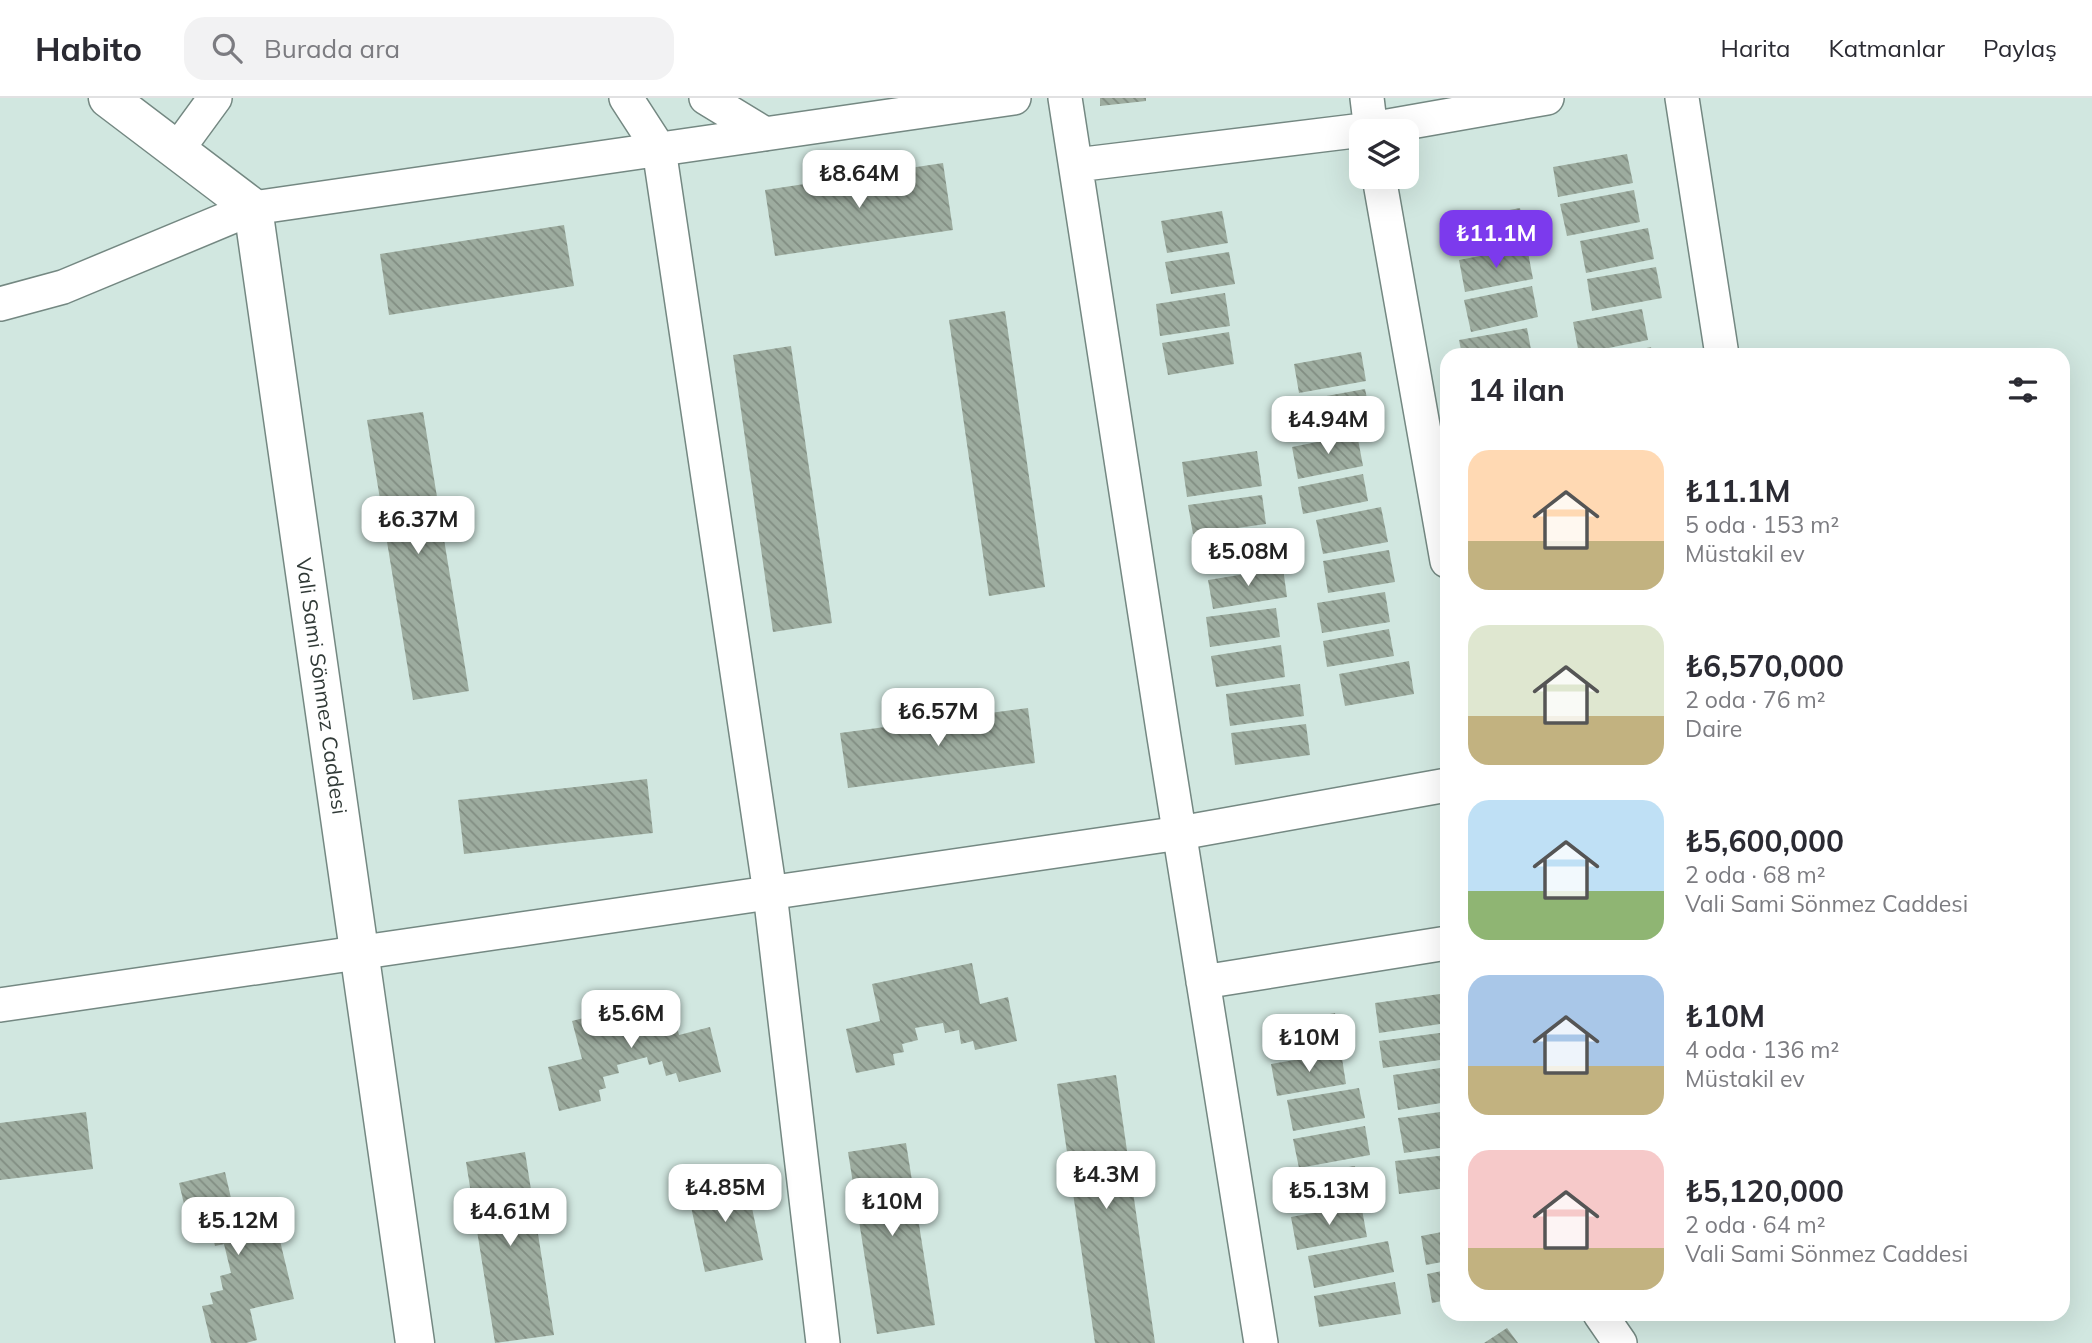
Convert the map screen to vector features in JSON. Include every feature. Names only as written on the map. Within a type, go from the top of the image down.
[{"type":"main road","points":[[108,98],[253,208]]},
{"type":"main road","name":"Vali Sami Sönmez Caddesi","points":[[253,208],[415,1343]]},
{"type":"street","points":[[177,150],[215,98]]},
{"type":"street","points":[[626,98],[659,149],[770,893],[823,1343]]},
{"type":"street","points":[[706,98],[765,134]]},
{"type":"street","points":[[0,304],[63,287],[253,208],[1014,98]]},
{"type":"street","points":[[1065,98],[1261,1343]]},
{"type":"street","points":[[1369,119],[1546,98]]},
{"type":"street","points":[[1682,98],[1721,348]]},
{"type":"street","points":[[1076,165],[1349,122]]},
{"type":"street","points":[[1381,189],[1440,521]]},
{"type":"street","points":[[0,1005],[1180,834],[1440,786]]},
{"type":"street","points":[[1203,982],[1440,944]]},
{"type":"street","points":[[1605,1321],[1620,1343]]},
{"type":"building","points":[[1100,98],[1146,98],[1146,101],[1100,106]]},
{"type":"building","points":[[1627,154],[1633,183],[1558,197],[1553,167]]},
{"type":"building","points":[[943,163],[953,230],[775,256],[765,190]]},
{"type":"building","points":[[1634,190],[1640,222],[1567,236],[1560,204]]},
{"type":"building","points":[[1520,208],[1526,240],[1457,253],[1451,221]]},
{"type":"building","points":[[1222,211],[1228,243],[1167,253],[1161,221]]},
{"type":"building","points":[[564,225],[574,286],[389,315],[380,254]]},
{"type":"building","points":[[1648,228],[1654,259],[1586,273],[1580,241]]},
{"type":"building","points":[[1527,247],[1533,279],[1465,292],[1459,260]]},
{"type":"building","points":[[1229,252],[1235,284],[1171,294],[1165,262]]},
{"type":"building","points":[[1656,267],[1662,298],[1592,311],[1587,279]]},
{"type":"building","points":[[1532,286],[1538,317],[1471,332],[1464,300]]},
{"type":"building","points":[[1225,293],[1230,326],[1160,336],[1156,304]]},
{"type":"building","points":[[1642,309],[1648,340],[1609,348],[1578,348],[1573,322]]},
{"type":"building","points":[[1005,311],[1045,587],[989,596],[949,320]]},
{"type":"building","points":[[1527,328],[1531,348],[1461,348],[1459,340]]},
{"type":"building","points":[[1229,332],[1234,364],[1168,375],[1162,343]]},
{"type":"building","points":[[791,346],[832,623],[773,632],[733,355]]},
{"type":"building","points":[[1361,352],[1366,381],[1299,393],[1294,364]]},
{"type":"building","points":[[1365,389],[1372,423],[1306,436],[1299,401]]},
{"type":"building","points":[[423,412],[469,691],[413,700],[367,420]]},
{"type":"building","points":[[1357,434],[1363,466],[1298,479],[1292,447]]},
{"type":"building","points":[[1257,451],[1262,486],[1187,497],[1182,462]]},
{"type":"building","points":[[1363,474],[1368,501],[1303,514],[1298,487]]},
{"type":"building","points":[[1262,495],[1266,524],[1193,534],[1188,505]]},
{"type":"building","points":[[1381,507],[1388,542],[1323,554],[1316,520]]},
{"type":"building","points":[[1278,529],[1283,561],[1208,573],[1204,541]]},
{"type":"building","points":[[1389,550],[1395,582],[1328,593],[1323,561]]},
{"type":"building","points":[[1283,568],[1287,597],[1213,609],[1208,580]]},
{"type":"building","points":[[1385,592],[1390,622],[1322,633],[1317,603]]},
{"type":"building","points":[[1276,608],[1280,637],[1210,647],[1206,617]]},
{"type":"building","points":[[1389,629],[1394,656],[1327,667],[1323,641]]},
{"type":"building","points":[[1281,645],[1285,677],[1216,687],[1211,656]]},
{"type":"building","points":[[1409,661],[1414,694],[1345,706],[1339,674]]},
{"type":"building","points":[[1300,684],[1304,716],[1230,726],[1226,694]]},
{"type":"building","points":[[1028,708],[1035,763],[848,788],[840,733]]},
{"type":"building","points":[[1306,724],[1310,755],[1235,765],[1231,733]]},
{"type":"building","points":[[647,779],[653,833],[464,854],[458,800]]},
{"type":"building","points":[[972,963],[980,1004],[1008,997],[1017,1041],[975,1050],[973,1041],[961,1044],[959,1030],[945,1033],[943,1023],[915,1028],[918,1040],[902,1044],[904,1052],[893,1054],[895,1065],[856,1073],[846,1029],[880,1021],[872,984]]},
{"type":"building","points":[[1440,994],[1440,1024],[1379,1033],[1375,1003]]},
{"type":"building","points":[[669,996],[679,1035],[710,1027],[721,1072],[679,1082],[676,1073],[666,1076],[662,1061],[649,1065],[647,1057],[617,1065],[619,1073],[603,1077],[606,1088],[599,1090],[601,1101],[559,1111],[548,1067],[582,1059],[572,1021]]},
{"type":"building","points":[[1335,1013],[1340,1045],[1271,1058],[1265,1026]]},
{"type":"building","points":[[1440,1033],[1440,1060],[1383,1068],[1379,1041]]},
{"type":"building","points":[[1341,1052],[1346,1084],[1277,1096],[1271,1064]]},
{"type":"building","points":[[1440,1068],[1440,1103],[1398,1110],[1393,1075]]},
{"type":"building","points":[[1116,1075],[1155,1343],[1095,1343],[1057,1084]]},
{"type":"building","points":[[1359,1088],[1365,1118],[1293,1131],[1287,1100]]},
{"type":"building","points":[[86,1112],[93,1169],[0,1180],[0,1123]]},
{"type":"building","points":[[1440,1112],[1440,1148],[1404,1153],[1398,1118]]},
{"type":"building","points":[[1365,1126],[1370,1155],[1299,1168],[1293,1139]]},
{"type":"building","points":[[906,1143],[935,1325],[877,1334],[848,1152]]},
{"type":"building","points":[[525,1152],[554,1335],[495,1343],[466,1162]]},
{"type":"building","points":[[1440,1156],[1440,1189],[1399,1194],[1395,1161]]},
{"type":"building","points":[[1355,1166],[1360,1198],[1290,1210],[1284,1177]]},
{"type":"building","points":[[225,1172],[233,1207],[270,1199],[294,1299],[250,1309],[257,1340],[246,1343],[211,1343],[202,1306],[213,1304],[210,1293],[223,1290],[220,1276],[231,1273],[224,1244],[215,1246],[211,1229],[200,1232],[198,1223],[189,1225],[179,1183]]},
{"type":"building","points":[[745,1175],[763,1260],[705,1272],[687,1188]]},
{"type":"building","points":[[1361,1204],[1367,1237],[1297,1250],[1291,1217]]},
{"type":"building","points":[[1440,1232],[1440,1262],[1426,1265],[1421,1236]]},
{"type":"building","points":[[1388,1241],[1394,1272],[1314,1288],[1308,1256]]},
{"type":"building","points":[[1440,1271],[1440,1301],[1432,1303],[1427,1274]]},
{"type":"building","points":[[1395,1282],[1401,1314],[1319,1327],[1314,1296]]},
{"type":"building","points":[[1507,1328],[1518,1343],[1484,1343]]}]
